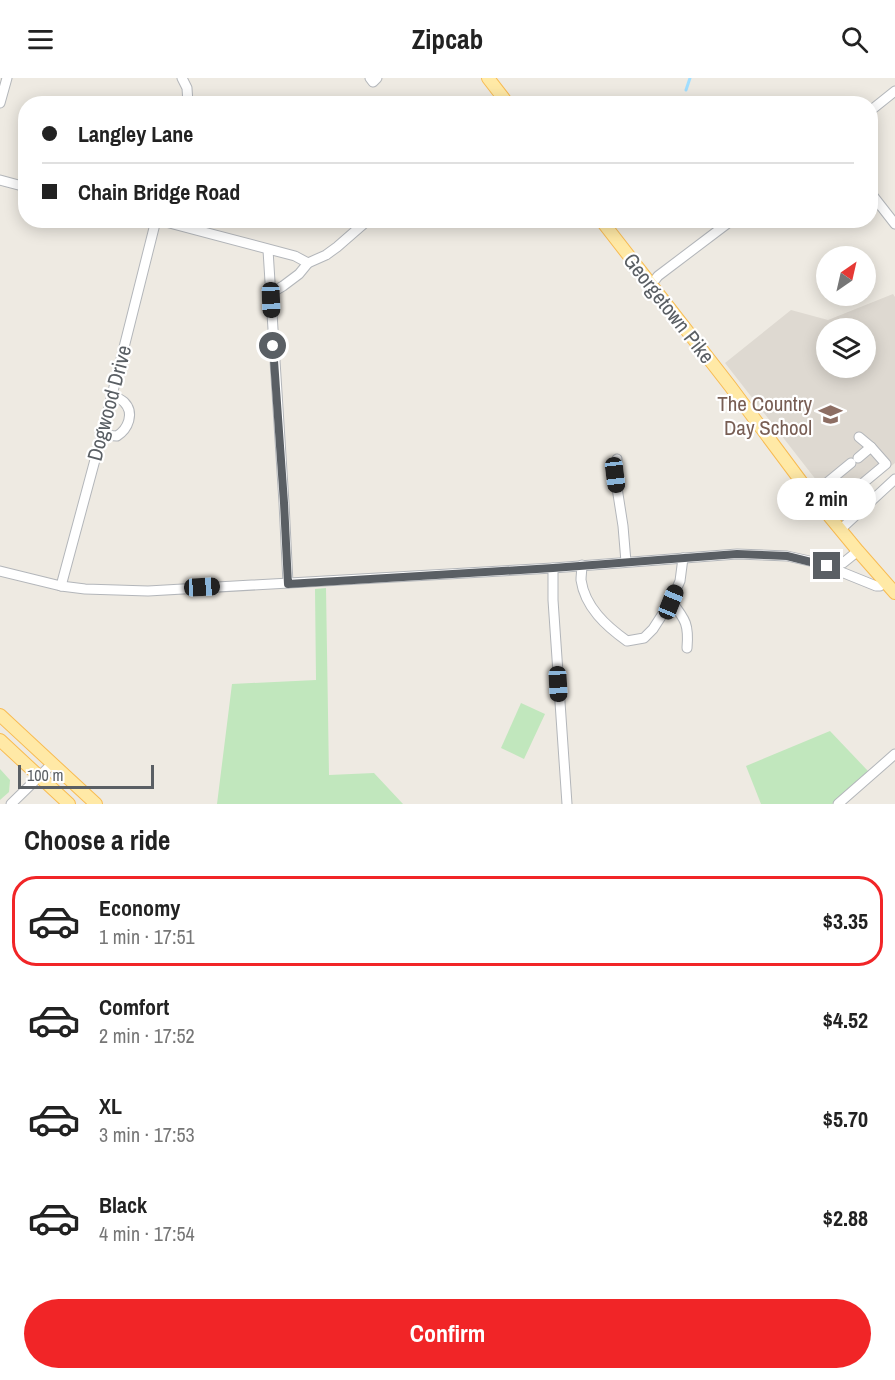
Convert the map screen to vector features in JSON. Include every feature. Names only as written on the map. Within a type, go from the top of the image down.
[{"type":"main road","points":[[488,78],[502,96]]},
{"type":"main road","name":"Georgetown Pike","points":[[607,228],[812,495],[895,593]]},
{"type":"main road","points":[[0,715],[96,804]]},
{"type":"main road","points":[[0,740],[69,804]]},
{"type":"street","points":[[0,103],[7,78]]},
{"type":"street","points":[[182,78],[187,88],[188,96]]},
{"type":"street","points":[[370,78],[373,82],[377,78]]},
{"type":"street","points":[[878,105],[895,91]]},
{"type":"street","points":[[0,180],[18,185]]},
{"type":"street","points":[[878,202],[895,224]]},
{"type":"street","name":"Dogwood Drive","points":[[61,586],[155,228]]},
{"type":"street","points":[[187,228],[295,256],[308,263]]},
{"type":"street","points":[[271,293],[299,274],[308,263],[331,251],[358,228]]},
{"type":"street","points":[[651,285],[658,276],[721,228]]},
{"type":"street","points":[[268,250],[288,584]]},
{"type":"street","points":[[101,435],[117,436],[123,432],[129,422],[130,412],[126,404],[111,395]]},
{"type":"street","points":[[827,513],[886,464],[859,436]]},
{"type":"street","points":[[812,495],[871,447]]},
{"type":"street","points":[[617,459],[615,475],[626,562]]},
{"type":"street","points":[[841,529],[895,479]]},
{"type":"street","points":[[827,566],[843,563],[858,551]]},
{"type":"street","points":[[0,571],[61,586],[148,591],[553,568],[737,554],[787,556],[827,566],[876,586],[885,582]]},
{"type":"street","points":[[582,565],[581,580],[587,602],[609,628],[627,641],[644,638],[653,629],[671,602],[680,581],[683,558]]},
{"type":"street","points":[[553,568],[567,804]]},
{"type":"street","points":[[671,602],[686,622],[687,648]]},
{"type":"street","points":[[838,804],[895,754]]},
{"type":"street","points":[[11,804],[52,764]]},
{"type":"shaded area","name":"The Country Day School","points":[[893,294],[895,297],[895,463],[838,508],[725,363],[791,310],[821,318],[816,318],[816,378],[876,378],[876,318],[833,318],[863,306],[876,306],[876,301]]},
{"type":"green space","points":[[326,588],[329,775],[374,773],[403,804],[217,804],[232,684],[316,680],[315,589]]},
{"type":"green space","points":[[521,703],[545,714],[524,759],[501,748]]},
{"type":"green space","points":[[830,731],[868,771],[832,804],[761,804],[746,766]]},
{"type":"green space","points":[[0,769],[10,780],[9,792],[0,800]]},
{"type":"waterway","points":[[686,90],[690,78]]},
{"type":"place","name":"The Country Day School","points":[[830,415]]},
{"type":"route","points":[[273,346],[288,584],[737,554],[787,556],[827,566]]}]
